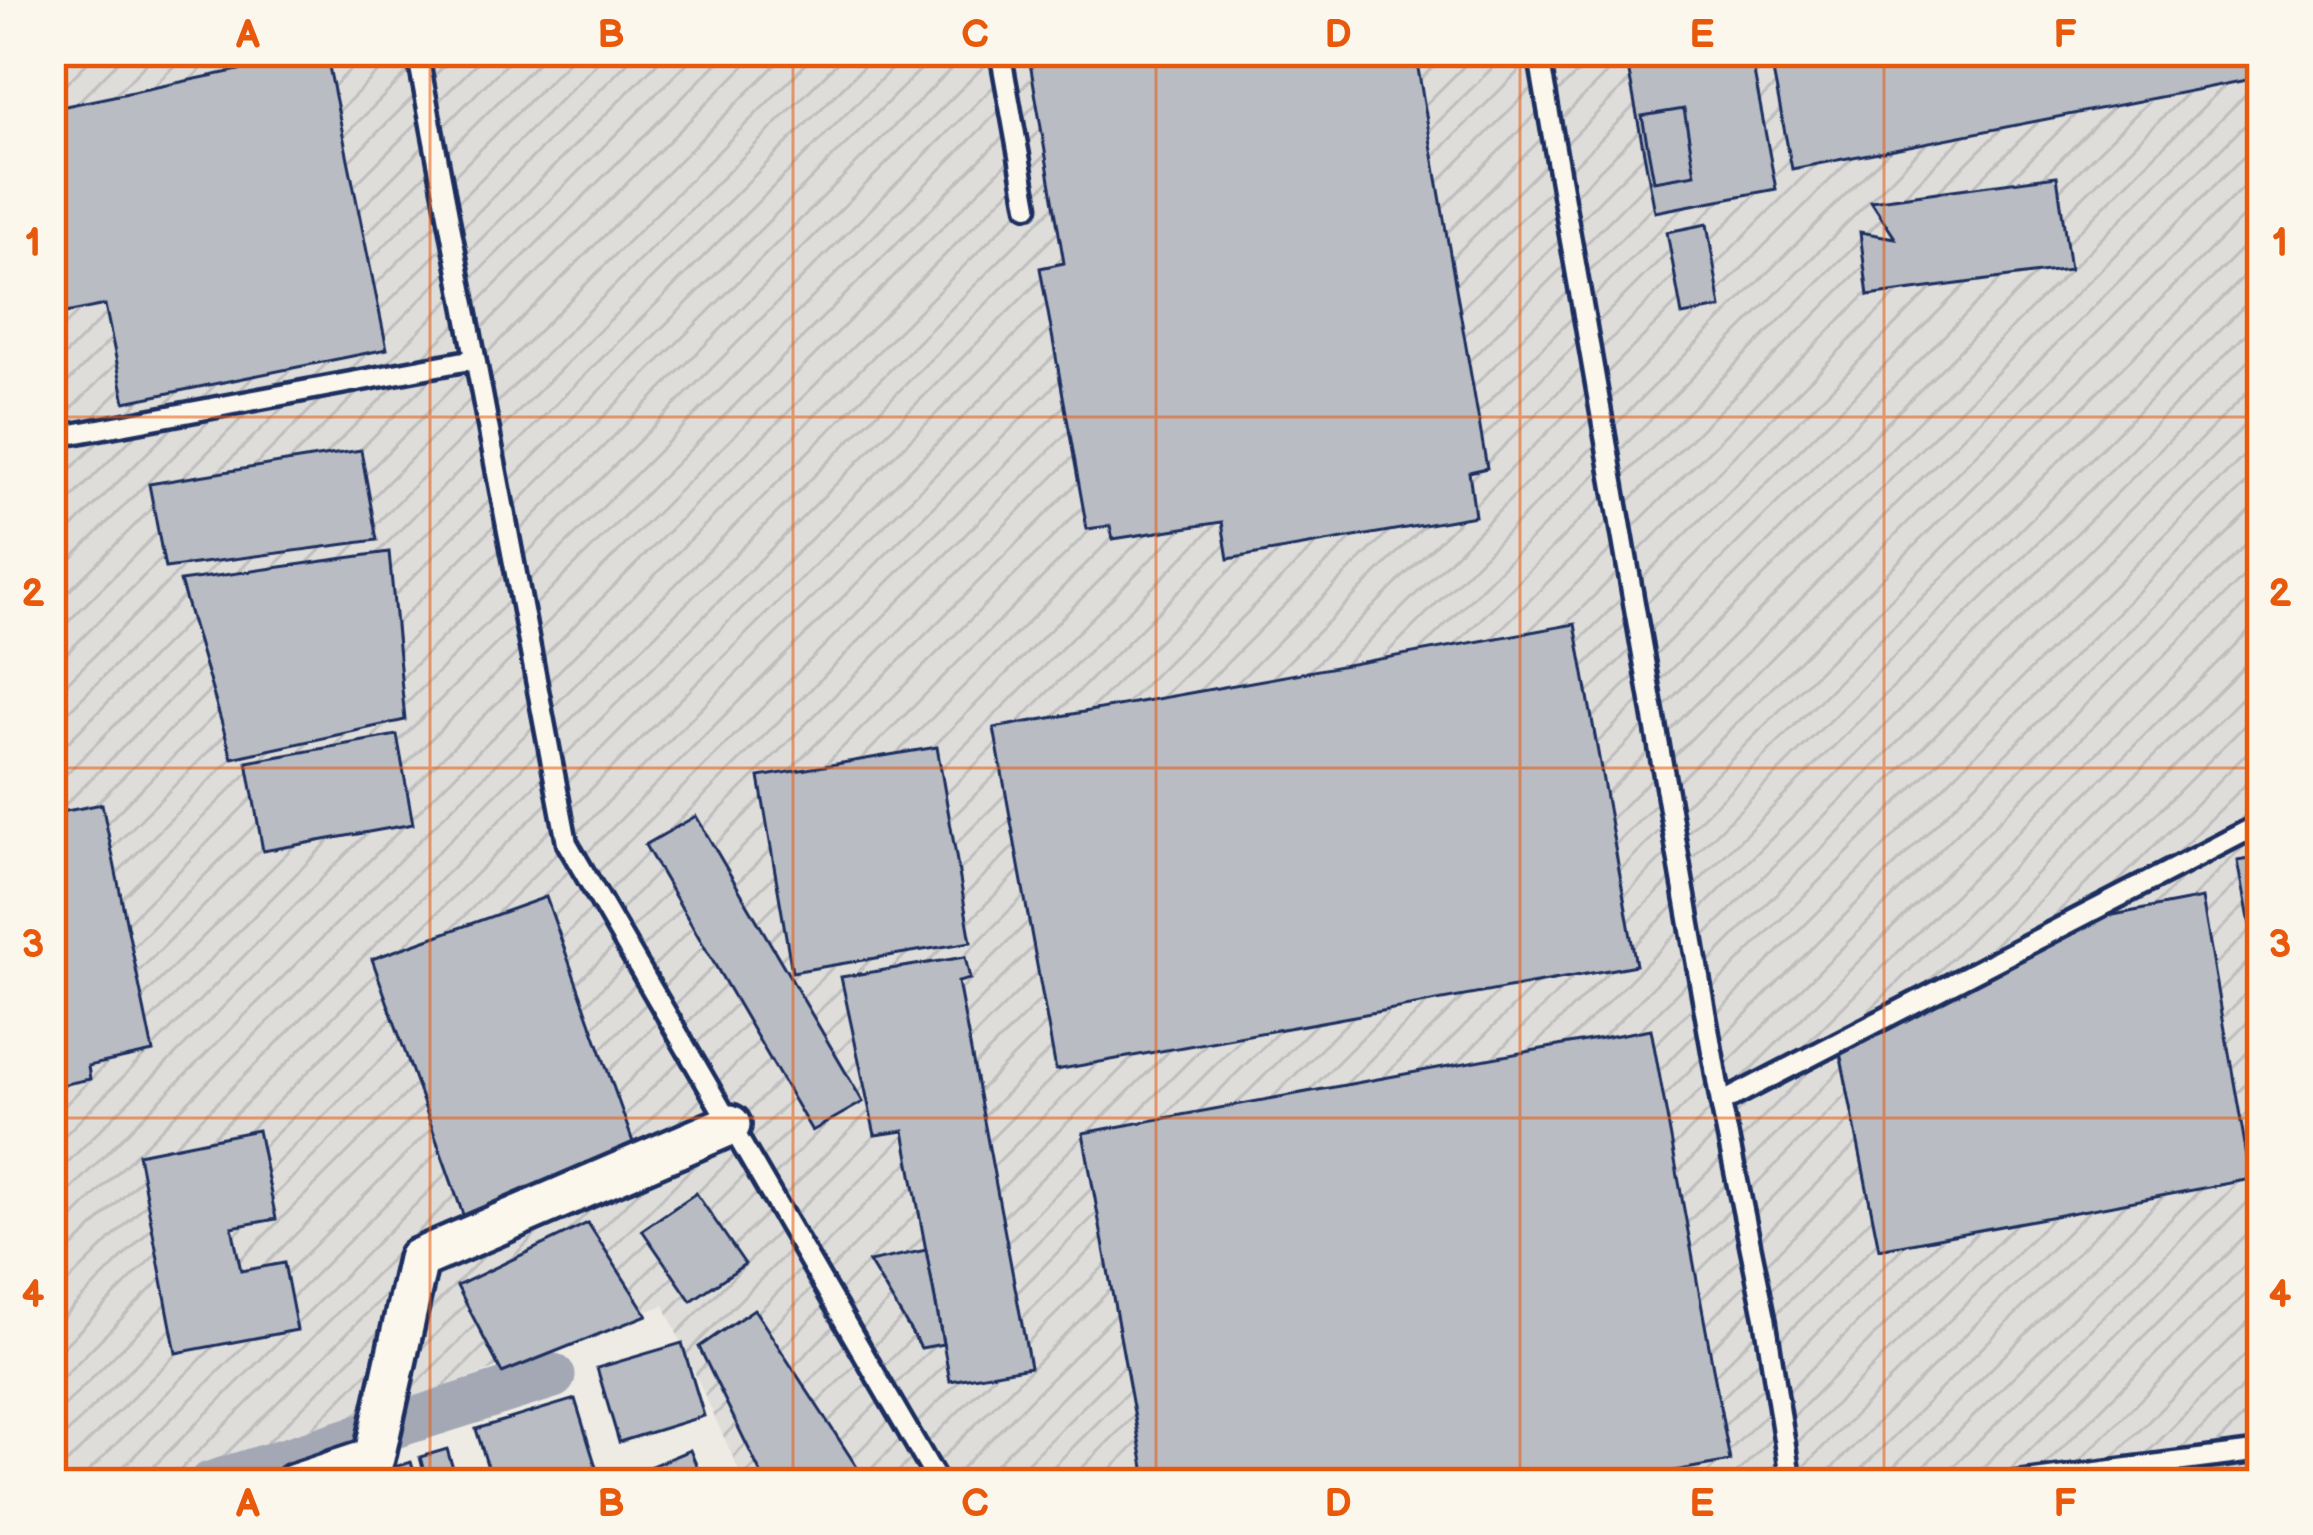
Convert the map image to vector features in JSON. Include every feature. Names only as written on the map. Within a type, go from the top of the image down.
[{"type":"street","points":[[295,1484],[374,1458],[418,1258],[730,1125]]},
{"type":"lane","points":[[417,51],[567,843],[939,1484]]},
{"type":"lane","points":[[1000,51],[1028,206]]},
{"type":"lane","points":[[1538,51],[1791,1484]]},
{"type":"lane","points":[[51,438],[476,359]]},
{"type":"lane","points":[[1721,1103],[2262,823]]},
{"type":"lane","points":[[2002,1484],[2262,1450]]},
{"type":"shaded area","points":[[51,51],[2262,51],[2262,1475],[2191,1484],[745,1484],[664,1305],[414,1399],[159,1484],[51,1484]]},
{"type":"building","points":[[1028,51],[1415,51],[1487,468],[1469,472],[1475,516],[1228,559],[1222,522],[1113,539],[1110,526],[1087,529],[1040,268],[1064,263]]},
{"type":"building","points":[[1625,51],[1750,51],[1776,189],[1655,212]]},
{"type":"building","points":[[1797,51],[2262,51],[2262,77],[1792,169],[1770,56]]},
{"type":"building","points":[[326,52],[387,349],[125,402],[105,305],[51,316],[51,109]]},
{"type":"building","points":[[1684,109],[1695,174],[1654,181],[1642,116]]},
{"type":"building","points":[[2057,176],[2070,269],[1868,296],[1860,232],[1895,238],[1871,201]]},
{"type":"building","points":[[1707,224],[1721,308],[1682,315],[1667,232]]},
{"type":"building","points":[[361,450],[377,540],[165,568],[149,484]]},
{"type":"building","points":[[389,552],[405,720],[232,758],[180,581]]},
{"type":"building","points":[[1575,624],[1636,965],[1056,1070],[994,728]]},
{"type":"building","points":[[397,735],[413,824],[263,851],[247,762]]},
{"type":"building","points":[[937,747],[971,942],[792,972],[759,777]]},
{"type":"building","points":[[102,804],[153,1052],[88,1066],[90,1079],[51,1087],[51,814]]},
{"type":"building","points":[[696,816],[863,1102],[812,1131],[645,845]]},
{"type":"building","points":[[2262,857],[2262,988],[2238,861]]},
{"type":"building","points":[[546,897],[645,1176],[471,1237],[372,959]]},
{"type":"building","points":[[2202,898],[2251,1179],[1879,1249],[1840,1052],[2108,916]]},
{"type":"building","points":[[965,957],[970,979],[958,982],[1030,1367],[950,1381],[904,1131],[875,1135],[841,977]]},
{"type":"building","points":[[1651,1029],[1730,1461],[1603,1484],[1147,1484],[1083,1133]]},
{"type":"building","points":[[258,1130],[276,1219],[232,1227],[241,1271],[284,1263],[297,1330],[176,1353],[138,1154]]},
{"type":"building","points":[[696,1193],[745,1264],[691,1301],[642,1230]]},
{"type":"building","points":[[588,1223],[647,1315],[502,1373],[457,1286]]},
{"type":"building","points":[[926,1250],[943,1344],[921,1348],[869,1262]]},
{"type":"building","points":[[754,1309],[868,1484],[766,1484],[699,1347]]},
{"type":"building","points":[[682,1343],[704,1416],[619,1442],[597,1368]]},
{"type":"building","points":[[575,1399],[596,1467],[539,1484],[493,1484],[476,1429]]},
{"type":"building","points":[[447,1449],[454,1472],[426,1480],[420,1457]]},
{"type":"building","points":[[690,1450],[704,1484],[630,1484],[627,1476]]},
{"type":"building","points":[[411,1462],[418,1484],[391,1484],[387,1469]]},
{"type":"waterway","points":[[210,1484],[553,1376]]}]
